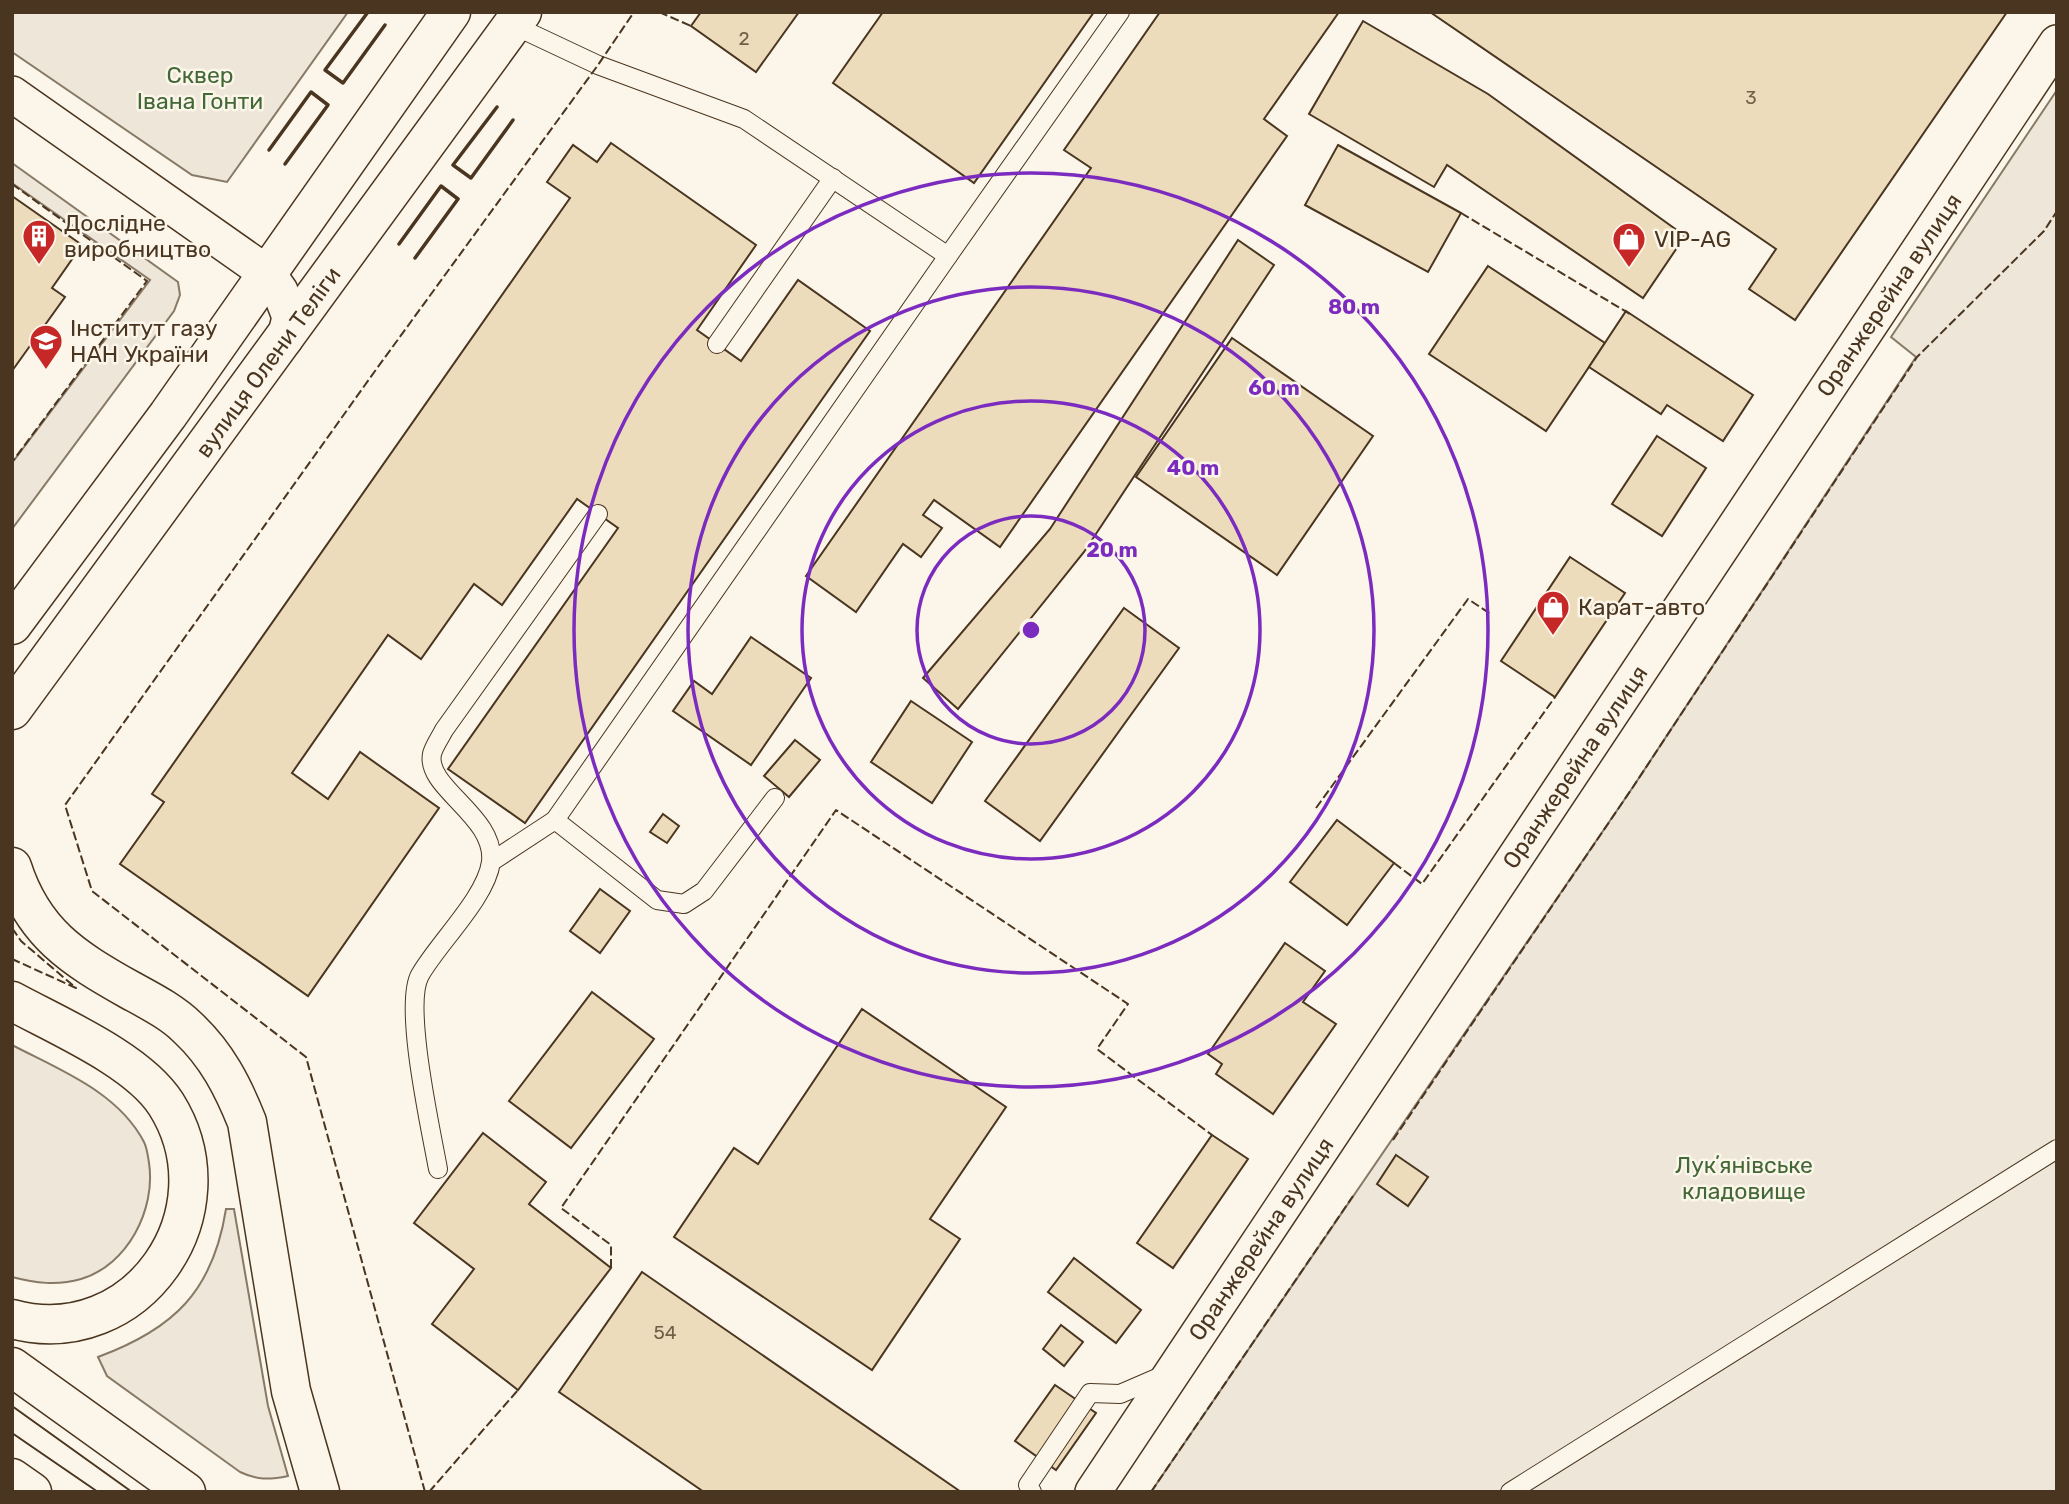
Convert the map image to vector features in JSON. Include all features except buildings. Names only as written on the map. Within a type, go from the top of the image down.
[{"type":"main road","points":[[12,625],[168,415],[451,12]]},
{"type":"main road","name":"вулиця Олени Теліги","points":[[12,710],[517,19]]},
{"type":"main road","points":[[12,867],[32,912],[47,932],[95,970],[158,1005],[187,1026],[211,1052],[232,1086],[247,1122],[291,1391],[320,1492]]},
{"type":"main road","points":[[12,1001],[110,1055],[143,1079],[165,1102],[181,1133],[188,1170],[187,1202],[181,1231],[170,1255],[151,1278],[129,1297],[104,1312],[75,1321],[52,1324],[12,1319]]},
{"type":"main road","points":[[12,1367],[186,1492]]},
{"type":"main road","points":[[12,1478],[32,1492]]},
{"type":"street","name":"Оранжерейна вулиця","points":[[1093,1492],[2057,43]]},
{"type":"street","points":[[12,94],[268,274],[280,291],[290,317],[285,339]]},
{"type":"lane","points":[[491,862],[555,820],[1120,12]]},
{"type":"lane","points":[[517,19],[598,65],[744,118],[948,256]]},
{"type":"lane","points":[[717,344],[834,178]]},
{"type":"lane","points":[[438,1169],[413,1018],[413,992],[419,976],[479,893],[491,862],[487,836],[468,809],[435,776],[432,755],[444,730],[598,514]]},
{"type":"lane","points":[[555,820],[657,900],[684,904],[704,891],[775,798]]},
{"type":"lane","points":[[1510,1492],[2057,1149]]},
{"type":"lane","points":[[1032,1492],[1028,1485],[1090,1394],[1120,1394],[1173,1371]]},
{"type":"green space","name":"Сквер Івана Гонти","points":[[12,12],[348,12],[227,182],[192,175],[12,52]]},
{"type":"green space","name":"Лукʼянівське кладовище","points":[[2057,90],[2057,1492],[1151,1492],[1633,787],[1916,357],[1891,337]]},
{"type":"green space","points":[[12,163],[178,282],[180,295],[174,311],[12,529],[12,463],[150,280],[12,183]]},
{"type":"green space","points":[[12,1045],[68,1073],[103,1096],[133,1125],[146,1147],[150,1181],[148,1199],[135,1233],[112,1261],[98,1272],[81,1279],[46,1283],[12,1277]]},
{"type":"green space","points":[[226,1209],[234,1209],[268,1406],[288,1476],[263,1478],[240,1472],[107,1376],[98,1357],[148,1334],[186,1303],[211,1263]]},
{"type":"tram line","points":[[12,1406],[132,1492]]},
{"type":"tram line","points":[[12,1433],[98,1492]]},
{"type":"fence","points":[[425,1492],[306,1057],[92,891],[65,805],[634,12]]},
{"type":"fence","points":[[659,12],[691,26]]},
{"type":"fence","points":[[12,184],[147,281],[12,462]]},
{"type":"fence","points":[[1393,1140],[1633,787],[1917,357],[2044,231],[2057,211]]},
{"type":"fence","points":[[1461,213],[1630,314]]},
{"type":"fence","points":[[1316,808],[1468,599],[1492,615]]},
{"type":"fence","points":[[1394,863],[1422,884],[1555,697]]},
{"type":"fence","points":[[611,1268],[611,1245],[561,1208],[836,810],[1128,1004],[1097,1049],[1212,1135]]},
{"type":"fence","points":[[12,928],[21,941],[76,988],[12,959]]},
{"type":"fence","points":[[1151,1492],[1353,1196]]},
{"type":"fence","points":[[429,1492],[518,1390]]},
{"type":"wall","points":[[368,12],[325,70],[343,83],[385,25]]},
{"type":"wall","points":[[269,150],[311,92],[328,105],[285,164]]},
{"type":"wall","points":[[497,107],[453,165],[471,178],[513,120]]},
{"type":"wall","points":[[399,244],[441,186],[458,199],[415,258]]},
{"type":"place","name":"Дослідне виробництво","points":[[39,266]]},
{"type":"place","name":"VIP-AG","points":[[1629,269]]},
{"type":"place","name":"Інститут газу НАН України","points":[[46,371]]},
{"type":"place","name":"Карат-авто","points":[[1553,637]]}]
